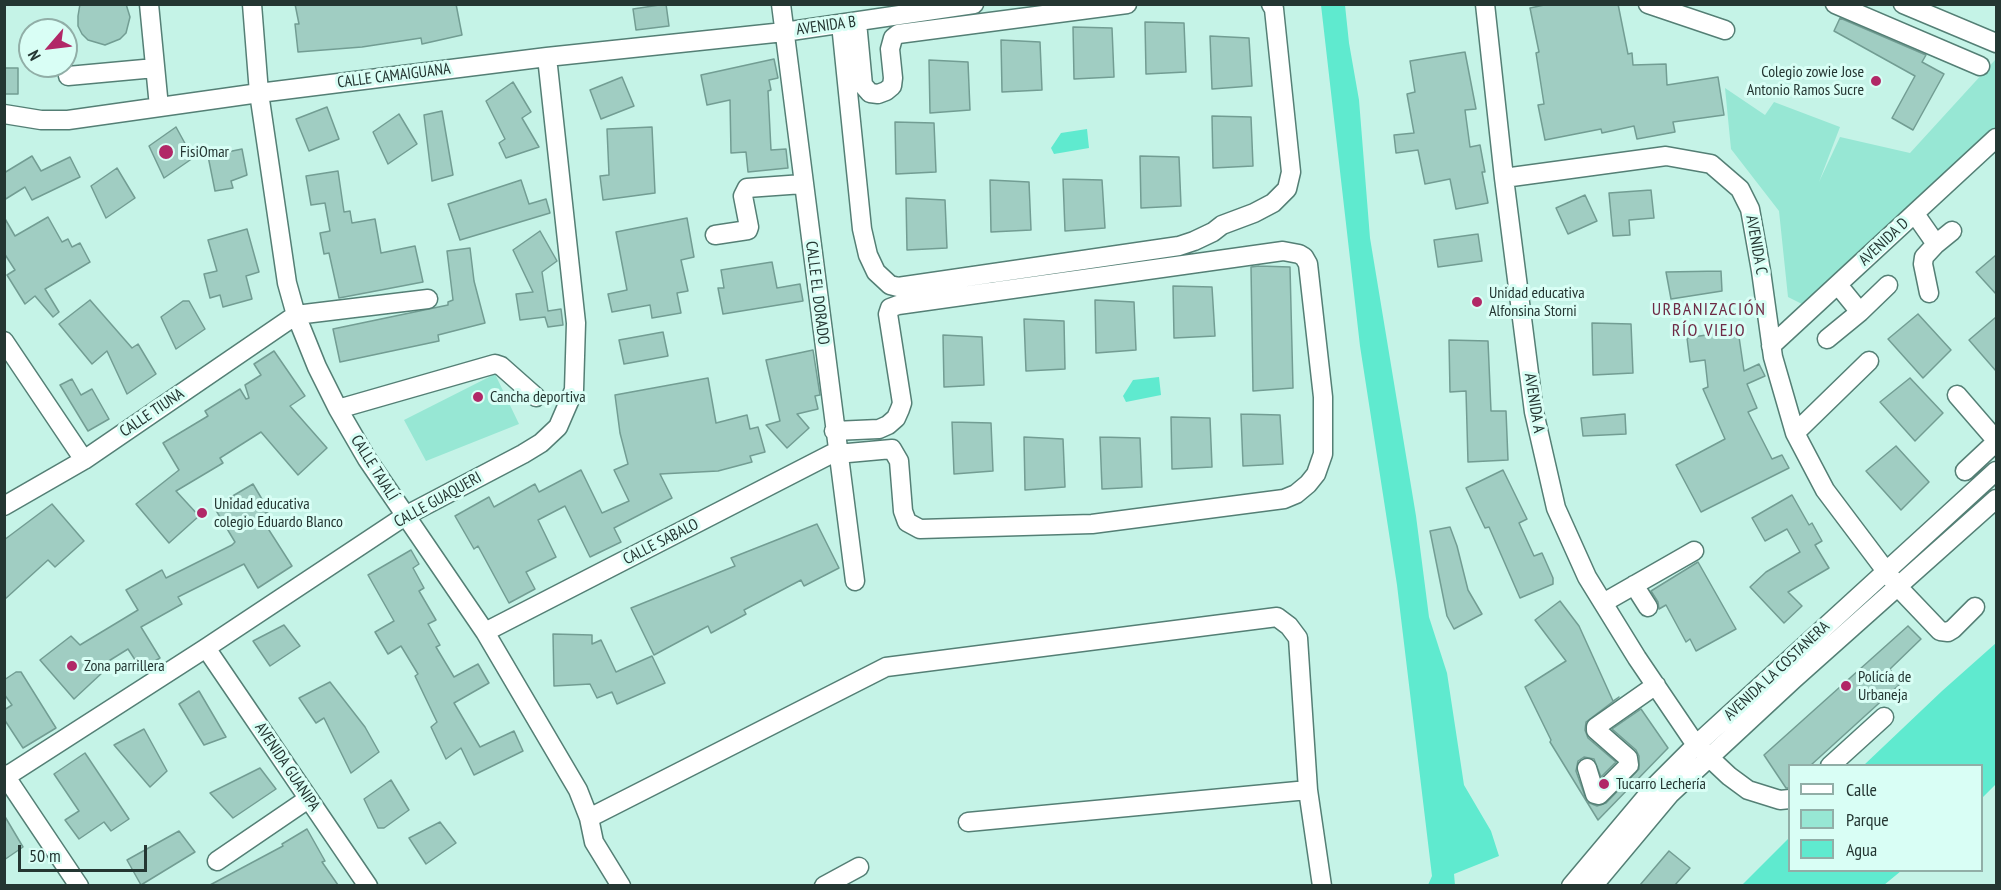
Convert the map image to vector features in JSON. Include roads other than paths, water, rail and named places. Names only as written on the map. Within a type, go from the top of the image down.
[{"type":"street","points":[[150,4],[159,107]]},
{"type":"street","name":"CALLE TAJALÍ","points":[[252,4],[259,93],[287,283],[296,315],[317,368],[367,459],[485,632],[578,790],[589,818],[594,842],[621,885]]},
{"type":"street","name":"CALLE EL DORADO","points":[[781,4],[834,431],[855,580]]},
{"type":"street","points":[[849,23],[863,85],[870,93],[878,94],[892,86],[890,50],[893,38],[898,34],[1127,4]]},
{"type":"street","points":[[849,23],[862,229],[868,255],[876,272],[890,285],[898,287],[1179,246],[1273,203],[1287,189],[1291,172],[1274,9],[1271,4]]},
{"type":"street","name":"AVENIDA A","points":[[1485,4],[1504,178],[1534,412],[1556,508],[1587,577],[1656,685],[1703,751],[1729,776],[1748,790],[1780,800],[1788,799]]},
{"type":"street","points":[[1648,4],[1725,30]]},
{"type":"street","points":[[1835,4],[1980,66]]},
{"type":"street","name":"AVENIDA B","points":[[784,32],[963,5]]},
{"type":"street","points":[[1909,6],[1996,43]]},
{"type":"street","name":"CALLE CAMAIGUANA","points":[[4,114],[41,120],[68,120],[259,93],[547,57],[784,32]]},
{"type":"street","name":"CALLE GUAQUERI","points":[[5,776],[206,648],[405,516],[523,454],[558,427],[574,390],[576,323],[547,57]]},
{"type":"street","points":[[78,75],[154,68]]},
{"type":"street","name":"AVENIDA D","points":[[1771,346],[1996,138]]},
{"type":"street","name":"AVENIDA C","points":[[1504,178],[1666,156],[1711,164],[1740,189],[1750,208],[1771,346],[1795,433],[1825,490],[1899,587],[1940,631],[1953,630],[1975,607]]},
{"type":"street","points":[[715,236],[748,230],[743,196],[747,188],[803,184]]},
{"type":"street","points":[[1915,213],[1936,244]]},
{"type":"street","points":[[1929,293],[1923,264],[1924,257],[1952,231]]},
{"type":"street","points":[[834,431],[879,429],[896,418],[902,403],[888,314],[890,308],[898,305],[1283,251],[1299,254],[1308,264],[1323,397],[1323,454],[1316,474],[1308,484],[1296,494],[1284,499],[1092,525],[920,529],[907,522],[903,511],[899,461],[892,449],[837,452]]},
{"type":"street","points":[[1838,285],[1860,312]]},
{"type":"street","points":[[1827,339],[1888,285]]},
{"type":"street","points":[[296,315],[428,299]]},
{"type":"street","name":"CALLE TIUNA","points":[[4,506],[84,460],[296,315]]},
{"type":"street","points":[[4,340],[84,460]]},
{"type":"street","points":[[1795,433],[1869,361]]},
{"type":"street","points":[[338,409],[495,364],[501,366],[536,397]]},
{"type":"street","points":[[1957,395],[1996,441],[1965,471]]},
{"type":"street","name":"CALLE SABALO","points":[[485,632],[837,452]]},
{"type":"street","name":"AVENIDA LA COSTANERA","points":[[1593,885],[1703,751],[1886,571],[1996,471]]},
{"type":"street","name":"AVENIDA LA COSTANERA","points":[[1571,885],[1656,785],[1794,679],[1996,499]]},
{"type":"street","points":[[1603,603],[1694,551]]},
{"type":"street","points":[[1634,585],[1648,607]]},
{"type":"street","points":[[589,818],[886,667],[1277,617],[1289,626],[1298,638],[1308,790],[1322,885]]},
{"type":"street","name":"AVENIDA GUANIPA","points":[[206,648],[368,885]]},
{"type":"street","points":[[1587,768],[1595,794],[1599,795],[1629,765],[1628,758],[1596,730],[1596,727],[1656,685]]},
{"type":"street","points":[[1831,764],[1884,717]]},
{"type":"street","points":[[5,776],[79,885]]},
{"type":"street","points":[[968,822],[1308,790]]},
{"type":"street","points":[[217,861],[308,799]]},
{"type":"street","points":[[824,885],[860,867]]},
{"type":"street","points":[[1605,868],[1614,885]]},
{"type":"water","points":[[1321,5],[1345,5],[1359,100],[1370,238],[1416,516],[1429,617],[1447,673],[1464,785],[1491,831],[1499,856],[1454,874],[1455,885],[1428,885],[1432,876],[1397,585],[1360,346]]},
{"type":"water","points":[[1087,129],[1089,148],[1054,154],[1051,148],[1061,133]]},
{"type":"water","points":[[1159,377],[1161,395],[1126,402],[1123,396],[1133,380]]},
{"type":"water","points":[[1996,643],[1996,784],[1983,797],[1983,764],[1865,764]]},
{"type":"water","points":[[1788,839],[1788,872],[1900,872],[1884,885],[1742,885]]},
{"type":"place","name":"Colegio zowie Jose Antonio Ramos Sucre","points":[[1876,81]]},
{"type":"place","name":"FisiOmar","points":[[166,152]]},
{"type":"place","name":"Unidad educativa Alfonsina Storni","points":[[1477,302]]},
{"type":"place","name":"Cancha deportiva","points":[[478,397]]},
{"type":"place","name":"Unidad educativa colegio Eduardo Blanco","points":[[202,513]]},
{"type":"place","name":"Zona parrillera","points":[[72,666]]},
{"type":"place","name":"Policía de Urbaneja","points":[[1846,686]]},
{"type":"place","name":"Tucarro Lechería","points":[[1604,784]]},
{"type":"district","name":"URBANIZACIÓN RÍO VIEJO","points":[[1709,320]]}]
